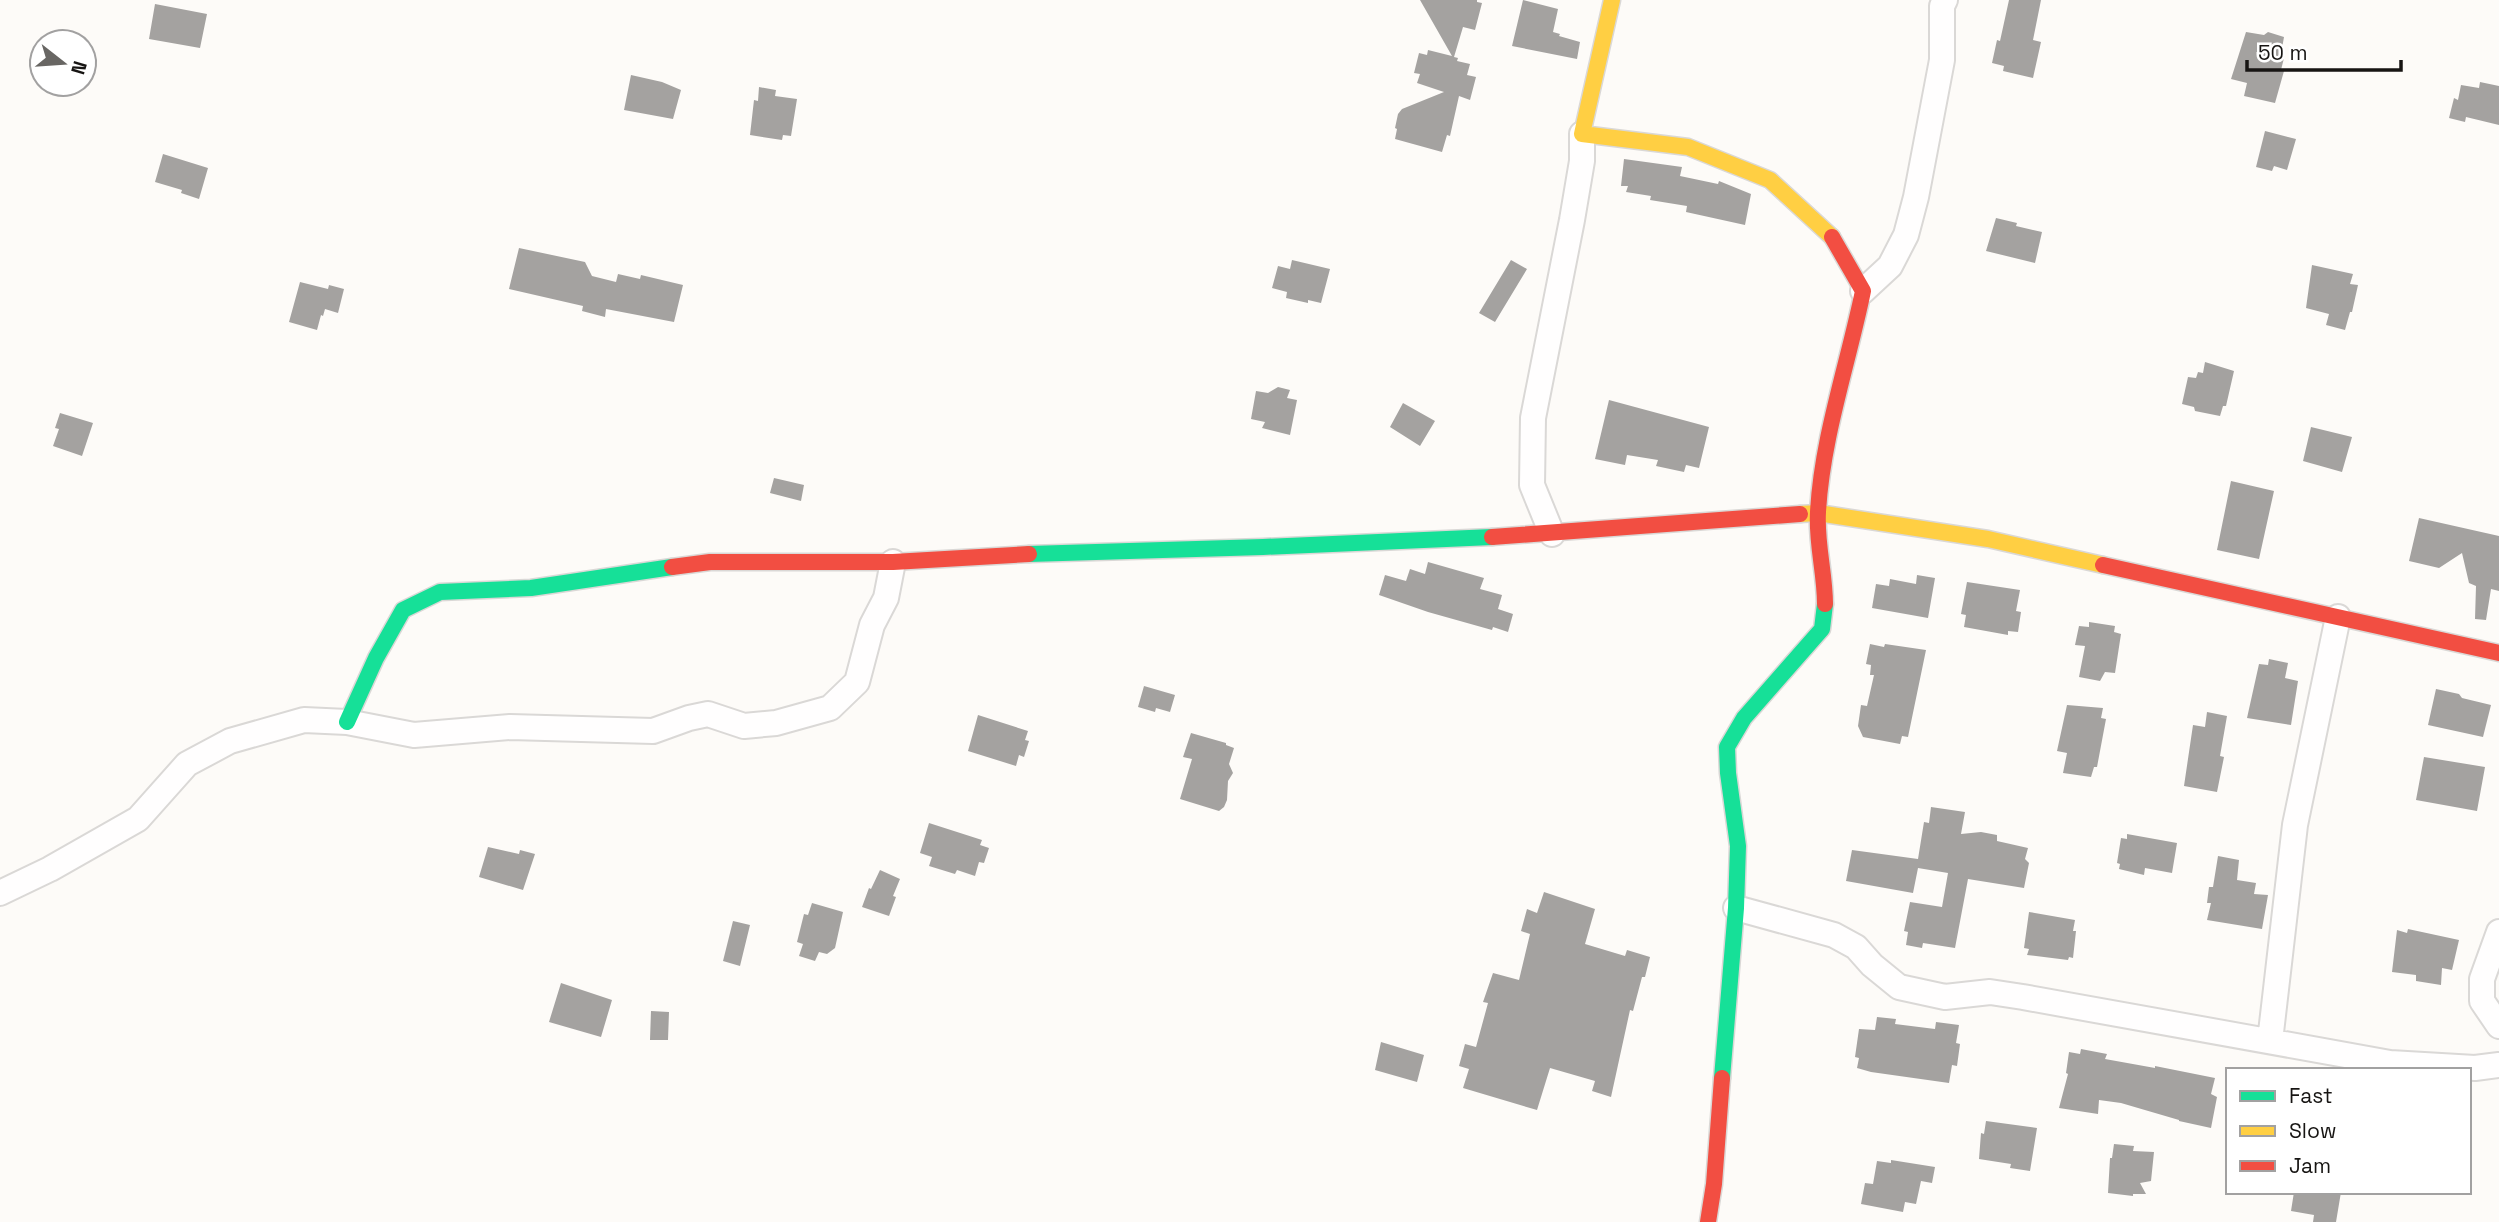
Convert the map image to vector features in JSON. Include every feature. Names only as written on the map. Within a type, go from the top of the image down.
[{"type":"street","points":[[1552,534],[1532,485],[1533,418],[1572,220],[1582,161],[1582,134],[1612,0]]},
{"type":"street","points":[[1708,1222],[1714,1185],[1736,908],[1738,846],[1727,747],[1744,718],[1822,629],[1826,611],[1818,513],[1830,431],[1855,336],[1863,291],[1890,266],[1906,235],[1916,197],[1942,60],[1942,6],[1945,0]]},
{"type":"street","points":[[1582,134],[1688,147],[1770,180],[1832,237],[1863,291]]},
{"type":"street","points":[[347,722],[376,658],[402,610],[440,592],[531,588],[710,562],[893,562],[985,555],[1263,547],[1552,534],[1818,513],[1988,539],[2499,653]]},
{"type":"street","points":[[0,893],[50,869],[138,819],[187,764],[230,741],[304,720],[347,722],[414,735],[510,727],[653,731],[689,718],[708,715],[744,726],[776,723],[830,708],[857,682],[872,625],[886,598],[893,562]]},
{"type":"street","points":[[2270,1041],[2295,825],[2337,617]]},
{"type":"street","points":[[1736,908],[1834,935],[1856,947],[1899,987],[1945,997],[1990,992],[2389,1063],[2475,1068],[2499,1065]]},
{"type":"street","points":[[2499,932],[2482,979],[2482,1001],[2499,1026]]},
{"type":"building","points":[[1420,0],[1477,0],[1482,3],[1475,30],[1463,27],[1454,57],[1458,58],[1457,61],[1470,64],[1467,75],[1476,77],[1470,100],[1459,96],[1450,136],[1447,135],[1442,152],[1395,139],[1398,114],[1402,109],[1444,92],[1417,83],[1420,74],[1414,73],[1419,53],[1427,55],[1428,50],[1452,56]]},
{"type":"building","points":[[1523,0],[1558,9],[1553,32],[1580,42],[1577,59],[1512,46]]},
{"type":"building","points":[[2009,0],[2041,0],[2033,40],[2041,42],[2033,78],[2003,71],[2004,66],[1992,63]]},
{"type":"building","points":[[155,4],[207,14],[200,48],[149,39]]},
{"type":"building","points":[[2246,32],[2264,35],[2268,32],[2284,37],[2281,54],[2285,54],[2281,70],[2284,71],[2275,103],[2244,96],[2247,83],[2231,79]]},
{"type":"building","points":[[631,75],[662,82],[681,90],[673,119],[624,110]]},
{"type":"building","points":[[2480,82],[2499,86],[2499,125],[2466,117],[2465,122],[2449,118],[2454,98],[2458,100],[2461,85],[2479,88]]},
{"type":"building","points":[[759,87],[776,90],[775,96],[797,99],[791,136],[783,135],[782,140],[750,135],[754,100],[758,101]]},
{"type":"building","points":[[2265,131],[2296,139],[2287,170],[2274,166],[2272,171],[2256,167]]},
{"type":"building","points":[[163,154],[208,168],[199,199],[181,193],[182,190],[155,182]]},
{"type":"building","points":[[1624,159],[1682,167],[1680,176],[1718,184],[1719,181],[1751,194],[1745,225],[1686,212],[1687,206],[1650,200],[1651,196],[1626,192],[1628,186],[1621,186]]},
{"type":"building","points":[[1996,218],[2042,232],[2035,263],[1986,251]]},
{"type":"building","points":[[519,248],[585,262],[592,276],[616,282],[618,274],[640,279],[641,275],[683,285],[674,322],[606,309],[605,317],[582,311],[583,306],[509,289]]},
{"type":"building","points":[[1292,260],[1330,269],[1321,303],[1286,298],[1287,292],[1272,288],[1278,266],[1290,269]]},
{"type":"building","points":[[1511,260],[1527,269],[1495,322],[1479,313]]},
{"type":"building","points":[[2312,265],[2353,274],[2350,284],[2358,285],[2345,330],[2326,325],[2329,314],[2306,308]]},
{"type":"building","points":[[300,282],[328,289],[329,285],[344,289],[338,313],[325,309],[317,330],[289,322]]},
{"type":"building","points":[[2205,362],[2234,371],[2226,406],[2223,406],[2220,416],[2195,411],[2194,407],[2182,404],[2188,377],[2196,378],[2198,372],[2203,373]]},
{"type":"building","points":[[1278,387],[1290,390],[1287,398],[1297,400],[1290,435],[1262,428],[1265,422],[1251,419],[1256,391],[1268,393]]},
{"type":"building","points":[[1609,400],[1709,427],[1699,468],[1686,465],[1684,472],[1656,466],[1658,460],[1627,455],[1625,465],[1595,459]]},
{"type":"building","points":[[1403,403],[1435,421],[1420,446],[1390,427]]},
{"type":"building","points":[[60,413],[93,423],[82,456],[53,446],[59,429],[55,428]]},
{"type":"building","points":[[2311,427],[2352,437],[2342,472],[2303,461]]},
{"type":"building","points":[[774,478],[804,485],[801,501],[770,493]]},
{"type":"building","points":[[2231,481],[2274,491],[2259,559],[2217,550]]},
{"type":"building","points":[[2419,518],[2499,536],[2499,591],[2491,589],[2486,620],[2475,619],[2476,586],[2469,583],[2462,553],[2439,568],[2409,561]]},
{"type":"building","points":[[1428,562],[1484,578],[1480,589],[1502,595],[1498,609],[1513,614],[1508,632],[1428,612],[1379,595],[1385,575],[1406,581],[1410,569],[1425,574]]},
{"type":"building","points":[[1917,575],[1935,578],[1928,618],[1872,608],[1876,584],[1889,586],[1890,579],[1916,584]]},
{"type":"building","points":[[1967,582],[2020,590],[2016,611],[2021,612],[2018,632],[2008,631],[2008,635],[1964,627],[1966,615],[1961,614]]},
{"type":"building","points":[[2089,622],[2115,626],[2114,632],[2121,634],[2115,673],[2105,672],[2100,681],[2079,677],[2085,646],[2075,645],[2079,626],[2089,627]]},
{"type":"building","points":[[1870,644],[1926,650],[1908,737],[1902,736],[1900,744],[1863,737],[1858,726],[1861,705],[1867,706],[1874,675],[1870,675],[1871,665],[1866,664]]},
{"type":"building","points":[[2269,659],[2288,663],[2285,678],[2298,681],[2291,725],[2247,718],[2259,664],[2268,665]]},
{"type":"building","points":[[1144,686],[1175,695],[1170,712],[1156,708],[1155,712],[1138,707]]},
{"type":"building","points":[[2436,689],[2491,705],[2483,737],[2428,725]]},
{"type":"building","points":[[2067,705],[2103,708],[2101,718],[2106,719],[2097,767],[2094,767],[2091,777],[2063,773],[2067,753],[2057,751]]},
{"type":"building","points":[[2207,712],[2227,716],[2220,756],[2224,757],[2217,792],[2184,786],[2193,725],[2205,727]]},
{"type":"building","points":[[978,715],[1028,731],[1025,740],[1029,741],[1024,757],[1019,755],[1016,766],[968,751]]},
{"type":"building","points":[[1191,733],[1234,748],[1229,764],[1233,773],[1228,781],[1227,800],[1219,811],[1180,799],[1192,759],[1183,757]]},
{"type":"building","points":[[2424,757],[2485,767],[2477,811],[2416,800]]},
{"type":"building","points":[[1931,807],[1965,812],[1961,834],[1981,832],[1997,835],[1997,841],[2028,848],[2025,859],[2029,863],[2024,888],[1968,879],[1955,948],[1923,943],[1922,948],[1906,945],[1908,932],[1904,931],[1910,902],[1942,907],[1948,873],[1918,868],[1913,893],[1846,881],[1852,850],[1918,859],[1924,822],[1929,823]]},
{"type":"building","points":[[929,823],[982,840],[980,845],[989,848],[984,863],[979,862],[975,876],[957,870],[955,874],[929,866],[932,857],[920,853]]},
{"type":"building","points":[[2127,834],[2177,843],[2172,873],[2145,868],[2144,875],[2119,869],[2120,864],[2117,863],[2121,838],[2127,839]]},
{"type":"building","points":[[488,847],[519,854],[520,850],[535,854],[523,890],[479,877]]},
{"type":"building","points":[[2218,856],[2239,860],[2237,880],[2256,883],[2254,894],[2268,895],[2262,929],[2207,920],[2211,903],[2207,903],[2209,887],[2213,887]]},
{"type":"building","points":[[880,870],[900,879],[889,916],[862,907]]},
{"type":"building","points":[[1544,892],[1595,909],[1585,944],[1625,956],[1627,950],[1650,957],[1633,1011],[1630,1010],[1611,1097],[1592,1091],[1595,1081],[1550,1068],[1537,1110],[1463,1088],[1469,1069],[1459,1066],[1465,1044],[1476,1047],[1488,1003],[1483,1002],[1493,973],[1519,980],[1530,934],[1521,931],[1527,909],[1537,913]]},
{"type":"building","points":[[812,903],[843,912],[835,948],[827,954],[819,952],[815,961],[799,956],[803,944],[797,942],[804,914],[808,915]]},
{"type":"building","points":[[2029,912],[2075,920],[2073,958],[2069,957],[2068,960],[2027,955],[2029,949],[2024,948]]},
{"type":"building","points":[[733,921],[750,925],[740,966],[723,961]]},
{"type":"building","points":[[2408,929],[2459,940],[2452,970],[2442,968],[2441,985],[2416,981],[2416,975],[2392,972],[2397,930],[2407,933]]},
{"type":"building","points":[[561,983],[612,1000],[601,1037],[549,1022]]},
{"type":"building","points":[[651,1011],[669,1012],[668,1040],[650,1040]]},
{"type":"building","points":[[1877,1017],[1896,1019],[1895,1024],[1935,1029],[1936,1022],[1959,1025],[1956,1043],[1960,1044],[1957,1066],[1952,1065],[1949,1083],[1857,1068],[1859,1058],[1855,1057],[1859,1029],[1875,1030]]},
{"type":"building","points":[[1381,1042],[1424,1055],[1417,1082],[1375,1070]]},
{"type":"building","points":[[2081,1049],[2107,1054],[2105,1059],[2215,1078],[2211,1094],[2217,1097],[2211,1128],[2121,1103],[2099,1100],[2098,1114],[2059,1108],[2068,1074],[2069,1052],[2080,1054]]},
{"type":"building","points":[[1986,1121],[2037,1128],[2030,1171],[2010,1168],[2011,1164],[1979,1159],[1981,1133],[1984,1134]]},
{"type":"building","points":[[2114,1144],[2134,1146],[2133,1151],[2154,1152],[2151,1181],[2140,1183],[2146,1194],[2133,1196],[2108,1193],[2110,1158]]},
{"type":"building","points":[[1891,1160],[1935,1167],[1932,1183],[1921,1181],[1916,1204],[1905,1202],[1903,1212],[1861,1204],[1865,1183],[1873,1184],[1877,1161],[1891,1163]]},
{"type":"building","points":[[2294,1194],[2341,1194],[2336,1222],[2313,1222],[2314,1215],[2291,1211]]},
{"type":"traffic: fast","points":[[1029,554],[1492,537]]},
{"type":"traffic: fast","points":[[347,722],[376,658],[403,610],[440,592],[531,588],[672,567]]},
{"type":"traffic: fast","points":[[1722,1078],[1736,908],[1738,846],[1727,747],[1744,718],[1822,629],[1825,604]]},
{"type":"traffic: slow","points":[[1612,0],[1582,134],[1688,147],[1770,180],[1832,237]]},
{"type":"traffic: slow","points":[[1800,514],[1818,513],[1988,539],[2103,565]]},
{"type":"traffic: jam","points":[[1825,604],[1818,524],[1820,484],[1830,429],[1863,291],[1832,237]]},
{"type":"traffic: jam","points":[[1492,537],[1800,514]]},
{"type":"traffic: jam","points":[[672,567],[710,562],[893,562],[1029,554]]},
{"type":"traffic: jam","points":[[2103,565],[2499,653]]},
{"type":"traffic: jam","points":[[1708,1222],[1714,1184],[1722,1078]]}]
